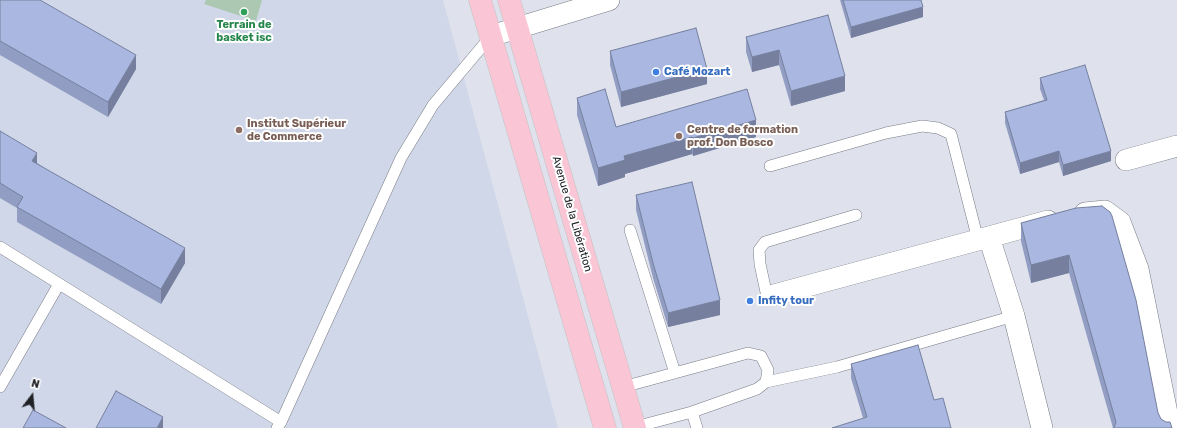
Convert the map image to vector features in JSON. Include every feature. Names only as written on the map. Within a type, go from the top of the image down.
[{"type":"main road","points":[[480,0],[605,428]]},
{"type":"main road","name":"Avenue de la Libération","points":[[509,0],[635,427]]},
{"type":"street","points":[[491,36],[609,0]]},
{"type":"street","points":[[1126,160],[1177,146]]},
{"type":"street","points":[[774,295],[1074,214],[1105,211],[1120,222],[1138,269],[1170,428]]},
{"type":"street","points":[[984,239],[1014,316],[1042,428]]},
{"type":"lane","points":[[0,247],[279,425],[401,158],[433,105],[491,36]]},
{"type":"lane","points":[[770,166],[886,133],[922,126],[938,128],[951,134],[984,239]]},
{"type":"lane","points":[[774,295],[766,292],[760,264],[759,250],[765,242],[856,216]]},
{"type":"lane","points":[[630,230],[675,373]]},
{"type":"lane","points":[[0,386],[59,284]]},
{"type":"lane","points":[[635,427],[692,412],[757,390],[766,382],[837,367],[1014,316]]},
{"type":"lane","points":[[623,387],[748,353],[761,356],[768,370],[766,382]]},
{"type":"lane","points":[[692,412],[697,428]]},
{"type":"shaded area","name":"Institut Supérieur de Commerce","points":[[0,0],[443,0],[558,428],[0,428]]},
{"type":"green space","name":"Terrain de basket isc","points":[[206,0],[262,0],[256,21],[204,4]]},
{"type":"building","points":[[0,0],[40,0],[136,55],[108,102],[0,41]]},
{"type":"building","points":[[843,0],[921,0],[923,7],[851,27]]},
{"type":"building","points":[[828,15],[845,76],[791,91],[779,50],[752,57],[746,37]]},
{"type":"building","points":[[696,28],[707,69],[621,92],[610,51]]},
{"type":"building","points":[[1085,65],[1111,151],[1063,165],[1059,151],[1020,163],[1005,112],[1047,100],[1040,78]]},
{"type":"building","points":[[605,89],[616,127],[747,89],[756,120],[624,156],[625,160],[598,168],[577,98]]},
{"type":"building","points":[[0,131],[37,153],[32,161],[185,248],[161,289],[17,207],[23,197],[0,183]]},
{"type":"building","points":[[692,182],[720,300],[668,313],[653,263],[636,195]]},
{"type":"building","points":[[1102,206],[1110,212],[1112,216],[1136,300],[1158,413],[1161,419],[1166,422],[1170,422],[1172,428],[1114,428],[1116,422],[1069,255],[1031,265],[1021,223],[1076,208]]},
{"type":"building","points":[[918,345],[934,400],[943,398],[951,428],[832,428],[867,417],[851,364]]},
{"type":"building","points":[[116,391],[163,417],[157,428],[96,428]]},
{"type":"building","points":[[33,410],[66,428],[23,428]]},
{"type":"place","name":"Terrain de basket isc","points":[[244,12]]},
{"type":"place","name":"Café Mozart","points":[[656,72]]},
{"type":"place","name":"Institut Supérieur de Commerce","points":[[239,130]]},
{"type":"place","name":"Centre de formation prof. Don Bosco","points":[[679,136]]},
{"type":"place","name":"Infity tour","points":[[750,301]]}]
